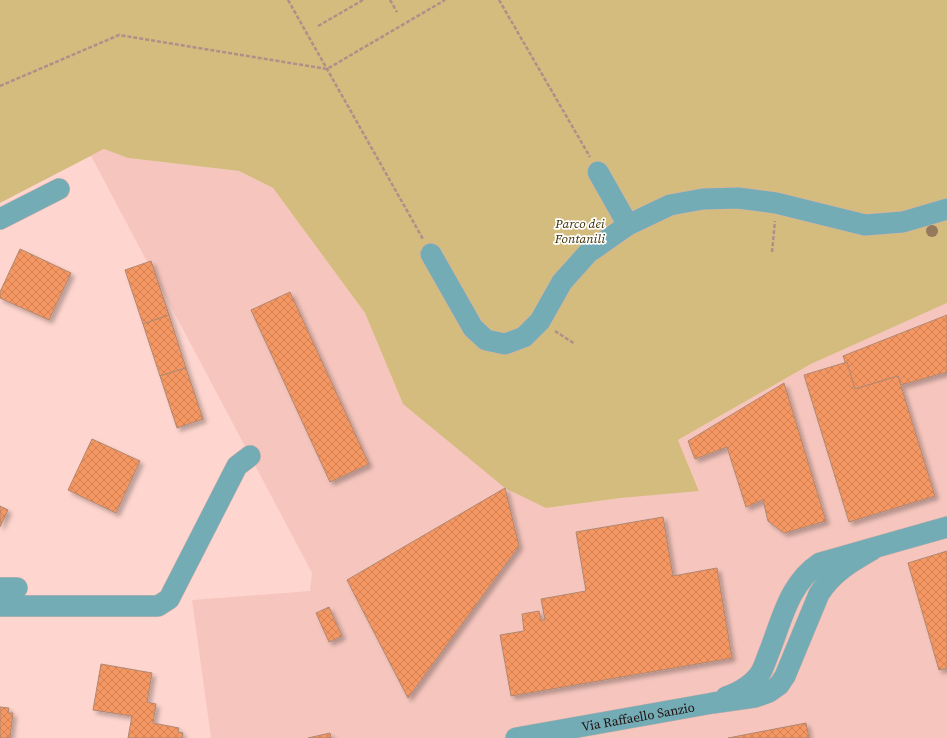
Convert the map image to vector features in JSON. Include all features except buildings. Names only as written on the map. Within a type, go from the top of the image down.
[{"type":"street","points":[[598,172],[628,225]]},
{"type":"street","points":[[0,219],[59,189]]},
{"type":"street","points":[[431,254],[473,328],[486,340],[505,344],[524,337],[540,321],[562,282],[588,253],[628,225],[670,205],[703,199],[738,198],[776,203],[865,225],[903,222],[947,209]]},
{"type":"street","points":[[0,606],[158,606],[169,599],[237,466],[250,456]]},
{"type":"street","name":"Via Raffaello Sanzio","points":[[516,738],[713,703],[741,691],[761,672],[786,605],[798,582],[809,570],[820,563],[872,550],[947,527]]},
{"type":"path","points":[[288,0],[431,254]]},
{"type":"path","points":[[318,26],[363,0]]},
{"type":"path","points":[[390,0],[397,12]]},
{"type":"path","points":[[0,86],[119,35],[327,69],[445,0]]},
{"type":"path","points":[[499,0],[598,172]]},
{"type":"path","points":[[772,252],[776,203]]},
{"type":"path","points":[[540,321],[575,344]]},
{"type":"shaded area","points":[[105,149],[128,158],[239,171],[273,188],[365,313],[403,404],[546,508],[699,490],[678,440],[811,364],[947,303],[947,738],[211,738],[192,600],[310,591],[312,573],[91,156]]},
{"type":"green space","name":"Parco dei Fontanili","points":[[0,0],[947,0],[947,303],[811,364],[678,440],[699,491],[621,498],[546,508],[505,488],[403,404],[365,313],[273,188],[239,171],[128,158],[104,149],[0,203]]}]
